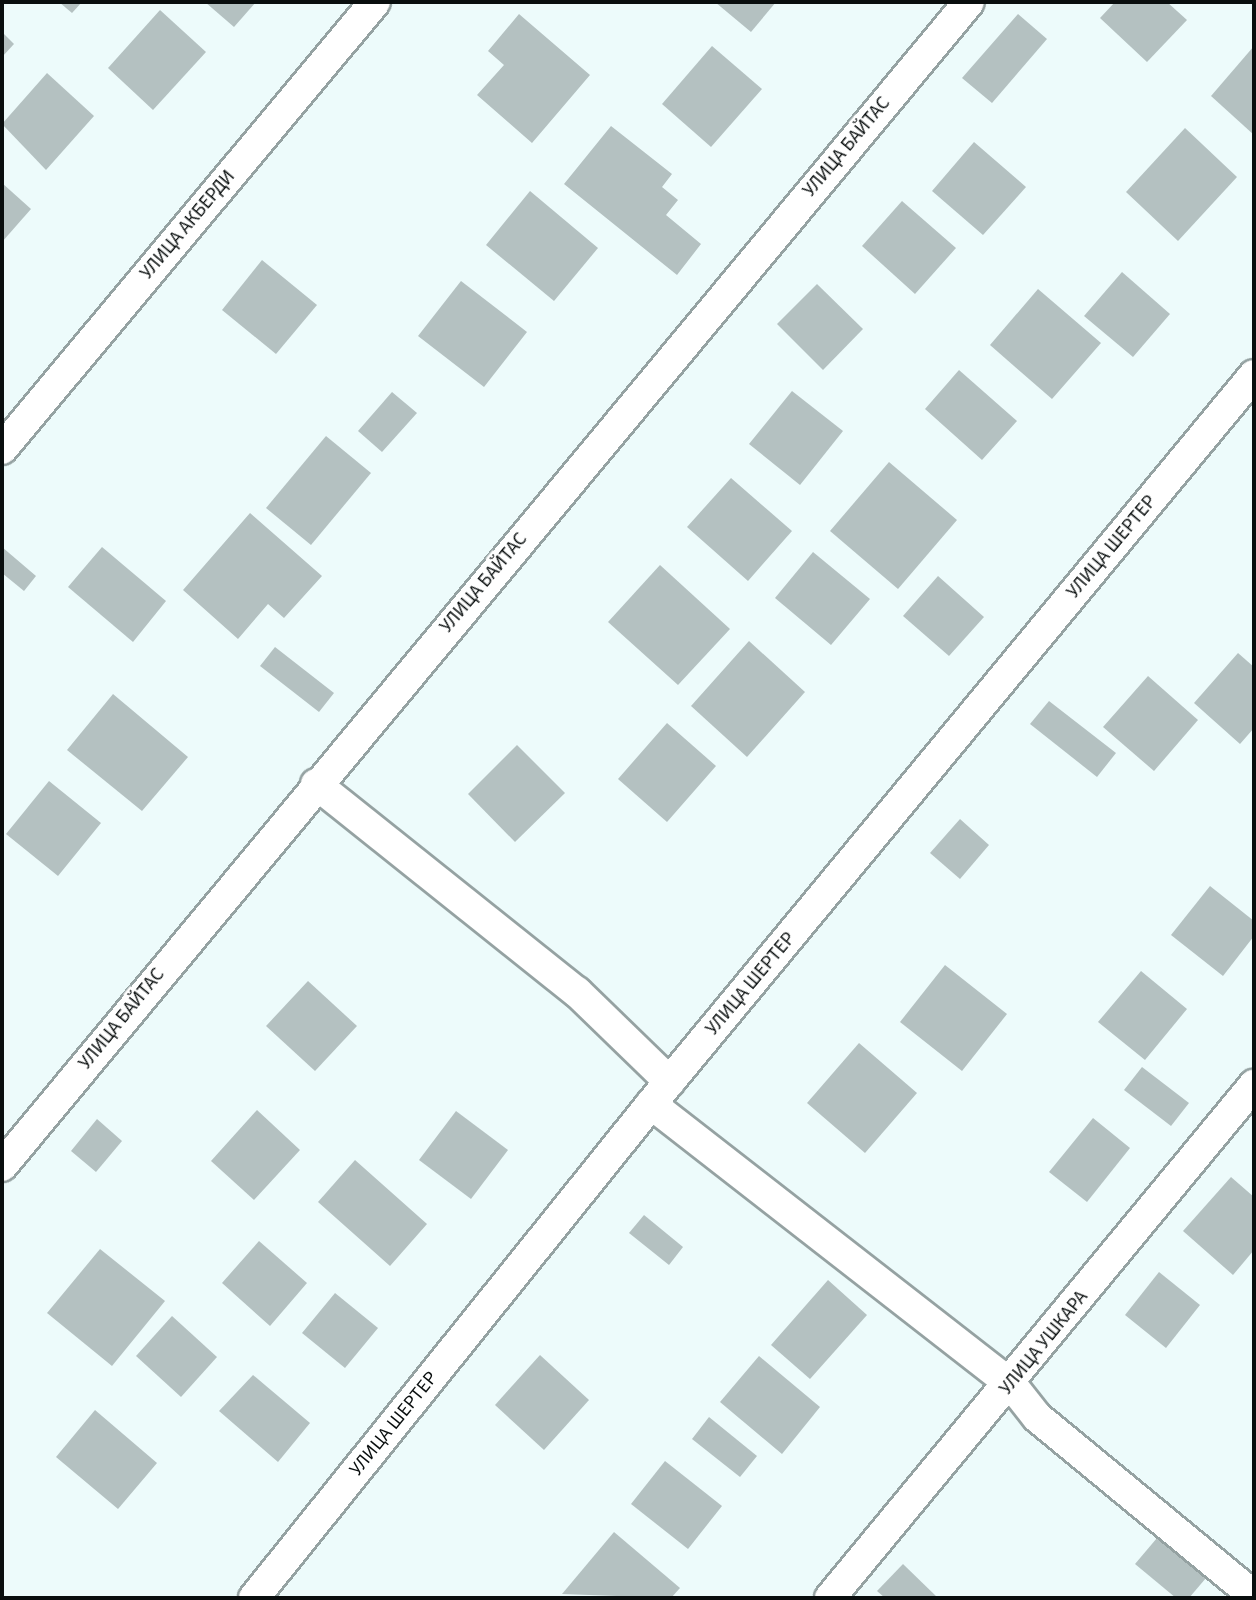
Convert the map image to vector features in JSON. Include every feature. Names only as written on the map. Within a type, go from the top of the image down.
[{"type":"street","name":"УЛИЦА АКБЕРДИ","points":[[2,449],[375,2]]},
{"type":"street","name":"УЛИЦА БАЙТАС","points":[[2,1166],[316,784],[969,2]]},
{"type":"street","name":"УЛИЦА ШЕРТЕР","points":[[254,1598],[660,1093],[1254,375]]},
{"type":"street","points":[[316,784],[577,992],[660,1093],[1011,1384],[1037,1417],[1254,1596]]},
{"type":"street","name":"УЛИЦА УШКАРА","points":[[830,1598],[1011,1384],[1254,1085]]},
{"type":"building","points":[[59,2],[82,2],[72,13]]},
{"type":"building","points":[[205,2],[256,2],[234,27]]},
{"type":"building","points":[[715,2],[776,2],[751,32]]},
{"type":"building","points":[[1115,2],[1167,2],[1187,20],[1147,62],[1100,18]]},
{"type":"building","points":[[160,10],[206,52],[153,110],[108,68]]},
{"type":"building","points":[[519,14],[590,75],[532,143],[477,95],[504,65],[488,51]]},
{"type":"building","points":[[1018,14],[1047,39],[992,103],[962,78]]},
{"type":"building","points":[[2,32],[14,44],[2,57]]},
{"type":"building","points":[[712,46],[762,89],[711,147],[662,104]]},
{"type":"building","points":[[1254,46],[1254,135],[1211,96]]},
{"type":"building","points":[[47,73],[94,116],[46,170],[2,124]]},
{"type":"building","points":[[611,126],[672,174],[662,187],[678,200],[666,215],[701,244],[677,275],[564,184]]},
{"type":"building","points":[[1185,128],[1237,177],[1178,241],[1126,192]]},
{"type":"building","points":[[974,142],[1026,187],[983,235],[932,191]]},
{"type":"building","points":[[2,183],[31,209],[2,242]]},
{"type":"building","points":[[530,191],[598,248],[554,301],[486,245]]},
{"type":"building","points":[[902,201],[956,248],[915,294],[862,246]]},
{"type":"building","points":[[262,260],[317,305],[276,354],[222,310]]},
{"type":"building","points":[[1122,272],[1170,314],[1133,357],[1084,316]]},
{"type":"building","points":[[461,281],[527,332],[484,387],[418,336]]},
{"type":"building","points":[[817,284],[863,329],[823,370],[777,324]]},
{"type":"building","points":[[1038,289],[1101,343],[1052,399],[990,345]]},
{"type":"building","points":[[959,370],[1017,421],[982,460],[925,409]]},
{"type":"building","points":[[792,391],[843,431],[800,485],[749,444]]},
{"type":"building","points":[[392,392],[417,413],[382,452],[358,431]]},
{"type":"building","points":[[326,436],[371,473],[311,545],[266,508]]},
{"type":"building","points":[[889,462],[957,520],[898,589],[830,531]]},
{"type":"building","points":[[731,478],[792,531],[748,581],[687,527]]},
{"type":"building","points":[[250,513],[322,576],[284,618],[268,604],[238,639],[183,590]]},
{"type":"building","points":[[2,547],[36,576],[24,591],[2,573]]},
{"type":"building","points":[[102,547],[166,601],[133,642],[68,587]]},
{"type":"building","points":[[813,552],[870,599],[831,645],[775,598]]},
{"type":"building","points":[[660,565],[730,629],[678,685],[608,622]]},
{"type":"building","points":[[938,576],[984,617],[949,656],[903,616]]},
{"type":"building","points":[[749,641],[805,692],[747,757],[691,706]]},
{"type":"building","points":[[275,647],[334,693],[319,712],[260,666]]},
{"type":"building","points":[[1238,653],[1254,667],[1254,728],[1240,744],[1194,703]]},
{"type":"building","points":[[1148,676],[1198,720],[1154,771],[1103,727]]},
{"type":"building","points":[[113,694],[188,757],[142,811],[67,750]]},
{"type":"building","points":[[1049,701],[1116,753],[1097,777],[1030,724]]},
{"type":"building","points":[[667,723],[716,766],[667,822],[618,779]]},
{"type":"building","points":[[517,745],[565,793],[515,842],[468,794]]},
{"type":"building","points":[[49,781],[101,823],[58,876],[6,834]]},
{"type":"building","points":[[960,819],[989,845],[960,879],[930,853]]},
{"type":"building","points":[[1210,886],[1254,921],[1254,936],[1223,976],[1171,935]]},
{"type":"building","points":[[945,965],[1007,1014],[962,1071],[900,1022]]},
{"type":"building","points":[[1141,971],[1187,1009],[1145,1060],[1098,1022]]},
{"type":"building","points":[[308,981],[357,1026],[315,1071],[266,1026]]},
{"type":"building","points":[[859,1043],[917,1093],[865,1153],[807,1103]]},
{"type":"building","points":[[1142,1067],[1189,1103],[1171,1126],[1124,1090]]},
{"type":"building","points":[[257,1110],[300,1150],[254,1200],[211,1161]]},
{"type":"building","points":[[456,1111],[508,1150],[471,1199],[419,1160]]},
{"type":"building","points":[[1093,1118],[1130,1148],[1087,1202],[1049,1172]]},
{"type":"building","points":[[97,1119],[122,1141],[96,1172],[71,1151]]},
{"type":"building","points":[[355,1160],[427,1224],[390,1266],[318,1202]]},
{"type":"building","points":[[1231,1177],[1254,1197],[1254,1250],[1233,1275],[1183,1231]]},
{"type":"building","points":[[644,1215],[683,1247],[669,1265],[629,1233]]},
{"type":"building","points":[[259,1241],[307,1283],[270,1326],[222,1283]]},
{"type":"building","points":[[100,1249],[165,1301],[112,1366],[47,1313]]},
{"type":"building","points":[[1159,1272],[1200,1305],[1166,1348],[1125,1315]]},
{"type":"building","points":[[828,1280],[867,1315],[810,1379],[771,1345]]},
{"type":"building","points":[[335,1293],[378,1328],[345,1368],[302,1333]]},
{"type":"building","points":[[172,1316],[217,1357],[181,1397],[136,1356]]},
{"type":"building","points":[[540,1355],[589,1400],[544,1450],[495,1405]]},
{"type":"building","points":[[759,1356],[820,1407],[782,1454],[720,1402]]},
{"type":"building","points":[[253,1375],[310,1423],[278,1462],[219,1411]]},
{"type":"building","points":[[95,1410],[157,1463],[118,1509],[56,1457]]},
{"type":"building","points":[[709,1417],[757,1456],[740,1477],[692,1439]]},
{"type":"building","points":[[665,1461],[722,1506],[688,1549],[631,1504]]},
{"type":"building","points":[[614,1532],[680,1588],[671,1598],[562,1594]]},
{"type":"building","points":[[1157,1538],[1206,1578],[1189,1598],[1176,1598],[1135,1564]]},
{"type":"building","points":[[903,1564],[938,1598],[885,1598],[877,1591]]}]
